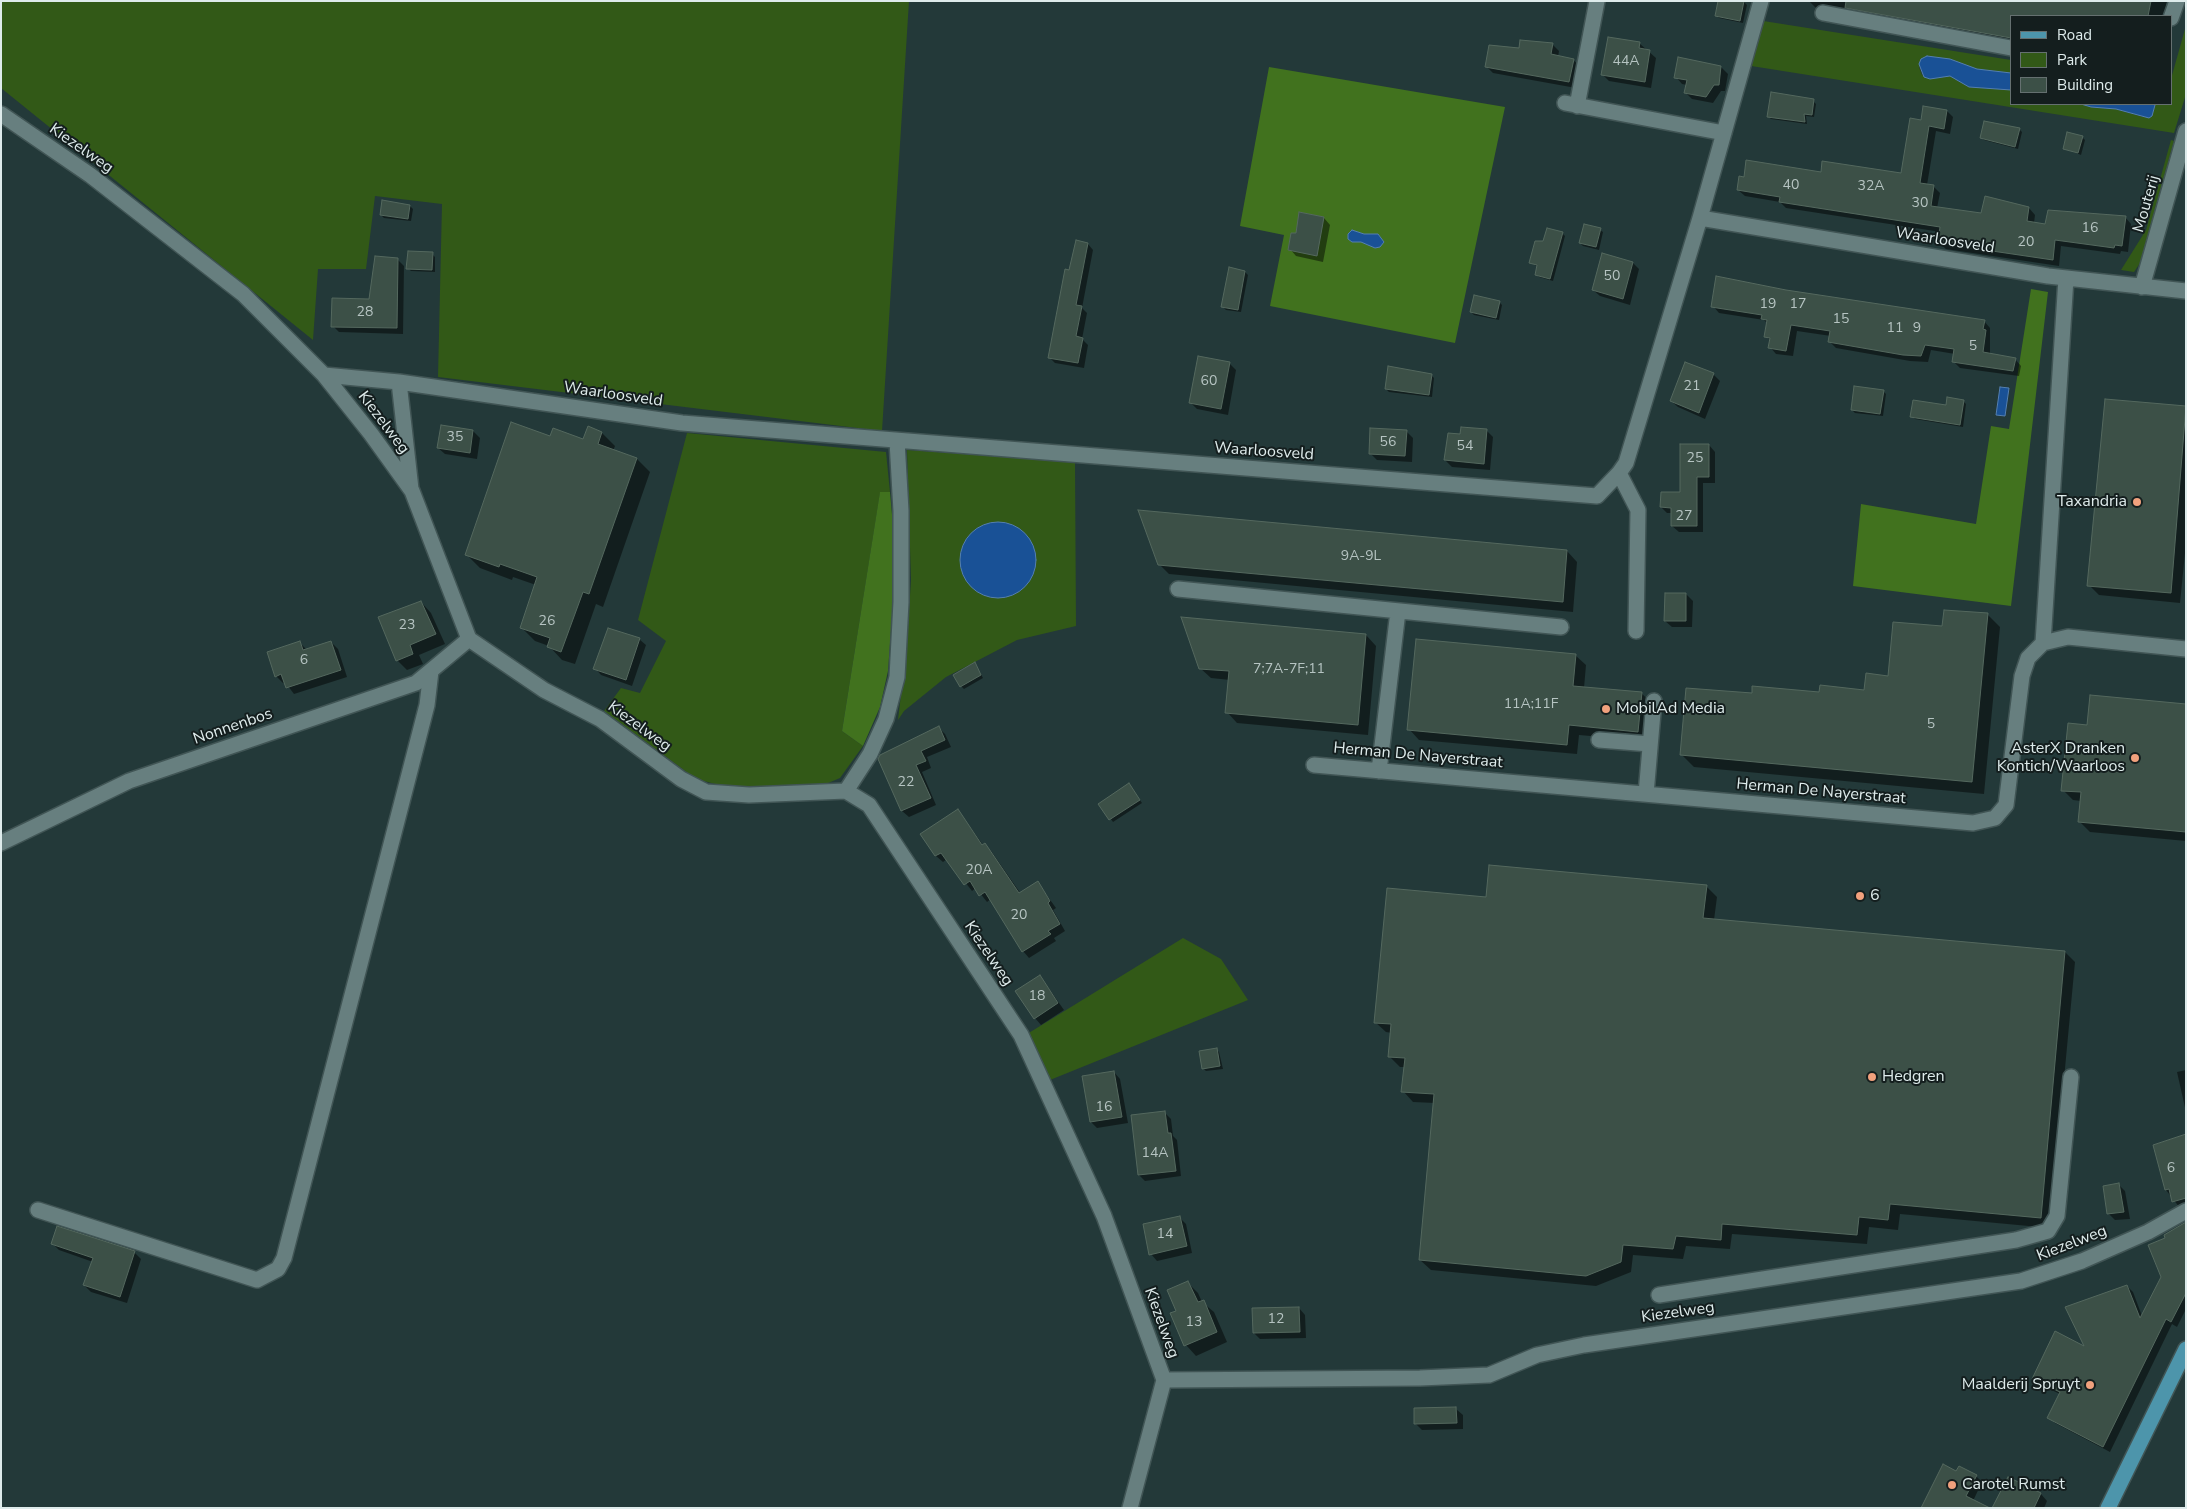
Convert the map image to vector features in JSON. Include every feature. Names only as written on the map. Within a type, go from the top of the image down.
[{"type":"main road","points":[[2108,1508],[2186,1349]]},
{"type":"street","points":[[1597,1],[1571,105],[1724,133]]},
{"type":"street","name":"Waarloosveld","points":[[324,375],[399,382],[682,423],[1598,496],[1626,463],[1700,218],[1761,1]]},
{"type":"street","points":[[2172,15],[2176,1]]},
{"type":"street","points":[[1823,13],[2010,48]]},
{"type":"street","name":"Kiezelweg","points":[[1,114],[90,175],[243,294],[324,375],[371,434],[412,491],[469,639],[544,690],[600,719],[681,779],[706,792],[749,795],[846,791],[869,805],[1021,1035],[1104,1216],[1164,1380],[1130,1508]]},
{"type":"street","name":"Mouterij","points":[[2142,287],[2186,131]]},
{"type":"street","name":"Waarloosveld","points":[[1700,218],[2066,278],[2186,291]]},
{"type":"street","points":[[2066,278],[2043,643],[2068,637],[2186,649]]},
{"type":"street","points":[[399,382],[412,491]]},
{"type":"street","points":[[846,791],[870,754],[886,719],[897,677],[901,602],[901,511],[897,441]]},
{"type":"street","points":[[1619,473],[1638,510],[1636,631]]},
{"type":"street","points":[[1178,589],[1561,627]]},
{"type":"street","points":[[1379,771],[1398,611]]},
{"type":"street","name":"Nonnenbos","points":[[1,843],[129,781],[416,683],[469,639]]},
{"type":"street","name":"Herman De Nayerstraat","points":[[1314,765],[1973,823],[1995,818],[2006,805],[2022,676],[2028,658],[2043,643]]},
{"type":"street","points":[[38,1210],[257,1280],[278,1269],[286,1250],[427,705],[431,671]]},
{"type":"street","points":[[1646,794],[1654,700]]},
{"type":"street","points":[[1599,740],[1650,744]]},
{"type":"street","points":[[1659,1295],[2016,1240],[2048,1231],[2056,1216],[2071,1077]]},
{"type":"street","name":"Kiezelweg","points":[[1164,1380],[1420,1378],[1489,1375],[1537,1356],[1584,1345],[2021,1281],[2082,1261],[2148,1232],[2186,1212]]},
{"type":"green space","points":[[1,1],[909,1],[882,431],[438,377],[442,204],[375,196],[366,269],[318,269],[313,340],[1,88]]},
{"type":"green space","points":[[1757,20],[2010,60],[2010,73],[1971,68],[1950,59],[1919,67],[1922,75],[1930,79],[1950,76],[1969,87],[2010,90],[2010,105],[2084,105],[2116,109],[2143,117],[2152,116],[2155,105],[2172,105],[2172,75],[2185,29],[2186,94],[2174,133],[1745,65]]},
{"type":"green space","points":[[1269,67],[1505,107],[1455,343],[1270,306],[1284,235],[1240,226]]},
{"type":"green space","points":[[2171,140],[2174,141],[2140,263],[2134,272],[2121,270],[2146,230]]},
{"type":"green space","points":[[2031,289],[2048,292],[2011,606],[1853,586],[1861,504],[1976,524],[1991,426],[2009,429]]},
{"type":"green space","points":[[687,433],[886,452],[890,492],[880,493],[842,731],[863,746],[840,778],[821,786],[727,787],[696,779],[604,711],[621,688],[640,693],[666,641],[638,620]]},
{"type":"green space","points":[[907,450],[1075,462],[1076,626],[1017,640],[946,677],[904,711],[898,720],[907,643],[911,580]]},
{"type":"green space","points":[[880,492],[890,492],[896,560],[888,671],[880,707],[863,746],[842,731]]},
{"type":"green space","points":[[1183,938],[1221,959],[1248,1000],[1045,1082],[1019,1039]]},
{"type":"water","points":[[1927,56],[1950,59],[1977,69],[2010,73],[2010,90],[1969,87],[1950,76],[1930,79],[1924,77],[1919,64],[1921,59]]},
{"type":"water","points":[[2084,105],[2155,105],[2152,116],[2149,118],[2116,109]]},
{"type":"water","points":[[1352,230],[1364,234],[1378,234],[1384,242],[1380,247],[1375,248],[1361,242],[1352,242],[1348,239],[1348,234]]},
{"type":"water","points":[[2000,387],[2009,388],[2005,416],[1996,415]]},
{"type":"water","points":[[998,522],[1012,525],[1025,533],[1033,546],[1036,560],[1033,574],[1025,587],[1012,595],[998,598],[984,595],[971,587],[963,574],[960,560],[963,546],[971,533],[984,525]]},
{"type":"building","points":[[1718,1],[1744,1],[1740,21],[1715,16]]},
{"type":"building","points":[[1846,1],[2151,1],[2148,15],[2010,15],[2010,38],[1845,8]]},
{"type":"building","points":[[1608,37],[1640,42],[1639,48],[1650,50],[1645,82],[1601,75]]},
{"type":"building","points":[[1520,40],[1553,43],[1551,54],[1574,59],[1569,82],[1485,67],[1489,45],[1519,48]]},
{"type":"building","points":[[1678,57],[1721,66],[1719,85],[1714,85],[1706,97],[1684,93],[1687,80],[1674,78]]},
{"type":"building","points":[[1771,92],[1814,99],[1812,115],[1804,114],[1805,122],[1767,117]]},
{"type":"building","points":[[1923,106],[1947,110],[1944,129],[1929,126],[1920,183],[1934,185],[1931,206],[1981,213],[1985,196],[2029,207],[2027,221],[2045,224],[2048,210],[2126,216],[2122,246],[2115,245],[2114,248],[2055,240],[2053,260],[1938,243],[1940,227],[1779,202],[1780,197],[1737,190],[1739,176],[1744,177],[1746,160],[1821,172],[1822,161],[1901,173],[1910,118],[1921,120]]},
{"type":"building","points":[[1984,121],[2020,128],[2015,147],[1980,138]]},
{"type":"building","points":[[2067,132],[2083,136],[2078,153],[2063,149]]},
{"type":"building","points":[[382,200],[410,205],[408,219],[380,215]]},
{"type":"building","points":[[1299,212],[1324,217],[1317,256],[1288,250],[1291,233],[1296,233]]},
{"type":"building","points":[[1584,224],[1601,228],[1596,247],[1579,243]]},
{"type":"building","points":[[1547,228],[1563,232],[1550,279],[1535,275],[1537,265],[1529,263],[1535,241],[1543,241]]},
{"type":"building","points":[[1076,240],[1088,243],[1076,305],[1082,306],[1076,336],[1083,338],[1078,363],[1048,358],[1065,269],[1069,270]]},
{"type":"building","points":[[408,251],[433,252],[432,270],[406,269]]},
{"type":"building","points":[[1602,253],[1633,262],[1623,299],[1592,290]]},
{"type":"building","points":[[375,256],[398,258],[397,328],[331,327],[332,298],[369,299]]},
{"type":"building","points":[[1229,267],[1245,271],[1238,310],[1221,307]]},
{"type":"building","points":[[1716,276],[1786,290],[1985,320],[1983,329],[1986,330],[1983,352],[2016,358],[2013,371],[1952,362],[1954,349],[1925,345],[1921,356],[1903,355],[1828,342],[1830,331],[1791,325],[1786,351],[1768,348],[1770,338],[1764,337],[1767,320],[1761,319],[1762,315],[1711,307]]},
{"type":"building","points":[[1474,295],[1500,301],[1496,318],[1470,312]]},
{"type":"building","points":[[1198,356],[1230,362],[1221,409],[1189,403]]},
{"type":"building","points":[[1685,362],[1714,373],[1699,413],[1670,401]]},
{"type":"building","points":[[1388,366],[1432,374],[1429,395],[1385,389]]},
{"type":"building","points":[[1854,386],[1884,390],[1880,414],[1851,410]]},
{"type":"building","points":[[1947,397],[1964,400],[1960,425],[1910,417],[1913,400],[1946,405]]},
{"type":"building","name":"Taxandria","points":[[2105,399],[2186,406],[2171,593],[2087,586]]},
{"type":"building","points":[[511,422],[550,436],[553,428],[583,439],[588,426],[602,432],[598,444],[637,458],[589,594],[583,592],[561,652],[547,647],[550,638],[520,628],[537,577],[500,564],[499,567],[465,555]]},
{"type":"building","points":[[441,425],[473,430],[470,453],[437,448]]},
{"type":"building","points":[[1461,427],[1487,429],[1484,464],[1444,460],[1448,433],[1460,434]]},
{"type":"building","points":[[1370,428],[1407,430],[1405,456],[1369,454]]},
{"type":"building","points":[[1680,444],[1709,444],[1709,477],[1697,477],[1697,526],[1671,526],[1671,508],[1660,507],[1661,492],[1680,492]]},
{"type":"building","points":[[1138,510],[1567,550],[1563,602],[1158,565]]},
{"type":"building","points":[[1665,593],[1686,593],[1686,621],[1664,621]]},
{"type":"building","points":[[421,601],[436,634],[410,645],[413,654],[396,661],[378,617]]},
{"type":"building","points":[[1944,610],[1988,613],[1972,782],[1680,755],[1686,688],[1752,693],[1752,686],[1819,692],[1820,685],[1864,690],[1866,673],[1888,676],[1893,622],[1942,626]]},
{"type":"building","points":[[1181,617],[1366,634],[1358,725],[1225,713],[1229,671],[1199,669]]},
{"type":"building","points":[[608,628],[640,638],[626,680],[593,669]]},
{"type":"building","points":[[1416,639],[1576,654],[1573,686],[1642,692],[1638,732],[1569,725],[1567,745],[1407,730]]},
{"type":"building","points":[[300,641],[303,650],[331,641],[341,670],[286,688],[281,674],[275,677],[267,652]]},
{"type":"building","points":[[975,662],[981,675],[960,687],[953,675]]},
{"type":"building","name":"AsterX Dranken Kontich/Waarloos","points":[[2090,695],[2186,704],[2186,832],[2078,822],[2081,792],[2061,791],[2068,723],[2087,725]]},
{"type":"building","points":[[939,726],[945,740],[921,751],[926,761],[916,765],[931,798],[901,811],[878,759],[880,755]]},
{"type":"building","points":[[1129,783],[1140,800],[1109,820],[1098,804]]},
{"type":"building","points":[[958,809],[982,845],[985,843],[1019,893],[1038,881],[1050,901],[1048,903],[1060,924],[1048,931],[1051,934],[1022,952],[985,892],[979,896],[970,881],[964,885],[941,853],[935,856],[920,834]]},
{"type":"building","points":[[1489,865],[1707,885],[1703,918],[2065,951],[2041,1218],[1890,1204],[1888,1220],[1859,1217],[1857,1235],[1722,1224],[1721,1240],[1676,1236],[1673,1249],[1623,1245],[1621,1262],[1586,1276],[1419,1260],[1434,1094],[1401,1092],[1405,1058],[1388,1057],[1391,1024],[1374,1023],[1387,888],[1486,897]]},
{"type":"building","points":[[1040,975],[1058,1003],[1034,1019],[1015,991]]},
{"type":"building","points":[[1217,1048],[1220,1066],[1202,1069],[1199,1051]]},
{"type":"building","points":[[1114,1071],[1122,1117],[1090,1122],[1082,1076]]},
{"type":"building","points":[[1165,1111],[1168,1133],[1171,1133],[1176,1171],[1138,1175],[1131,1115]]},
{"type":"building","points":[[2186,1134],[2186,1198],[2172,1202],[2169,1189],[2165,1190],[2153,1145]]},
{"type":"building","points":[[2119,1183],[2124,1212],[2107,1214],[2103,1186]]},
{"type":"building","points":[[1180,1216],[1187,1246],[1149,1255],[1143,1224]]},
{"type":"building","points":[[2186,1222],[2186,1293],[2171,1322],[2166,1319],[2103,1447],[2047,1418],[2060,1392],[2032,1379],[2055,1331],[2084,1346],[2065,1307],[2127,1285],[2140,1318],[2161,1277],[2148,1245],[2165,1238],[2164,1235]]},
{"type":"building","points":[[57,1226],[135,1251],[120,1297],[83,1285],[93,1258],[51,1244]]},
{"type":"building","points":[[1188,1281],[1198,1302],[1204,1300],[1217,1332],[1184,1346],[1170,1313],[1176,1311],[1167,1290]]},
{"type":"building","points":[[1299,1307],[1300,1332],[1253,1333],[1252,1308]]},
{"type":"building","points":[[1456,1407],[1457,1423],[1414,1424],[1414,1408]]},
{"type":"building","name":"Carotel Rumst","points":[[1943,1464],[1956,1471],[1959,1466],[1977,1475],[1966,1496],[1990,1508],[1921,1508]]},
{"type":"building","name":"Carotel Rumst","points":[[2008,1477],[2041,1493],[2034,1508],[1992,1508]]},
{"type":"place","name":"Taxandria","points":[[2137,502]]},
{"type":"place","name":"MobilAd Media","points":[[1606,709]]},
{"type":"place","name":"AsterX Dranken Kontich/Waarloos","points":[[2135,758]]},
{"type":"place","name":"6","points":[[1860,896]]},
{"type":"place","name":"Hedgren","points":[[1872,1077]]},
{"type":"place","name":"Maalderij Spruyt","points":[[2090,1385]]},
{"type":"place","name":"Carotel Rumst","points":[[1952,1485]]}]
